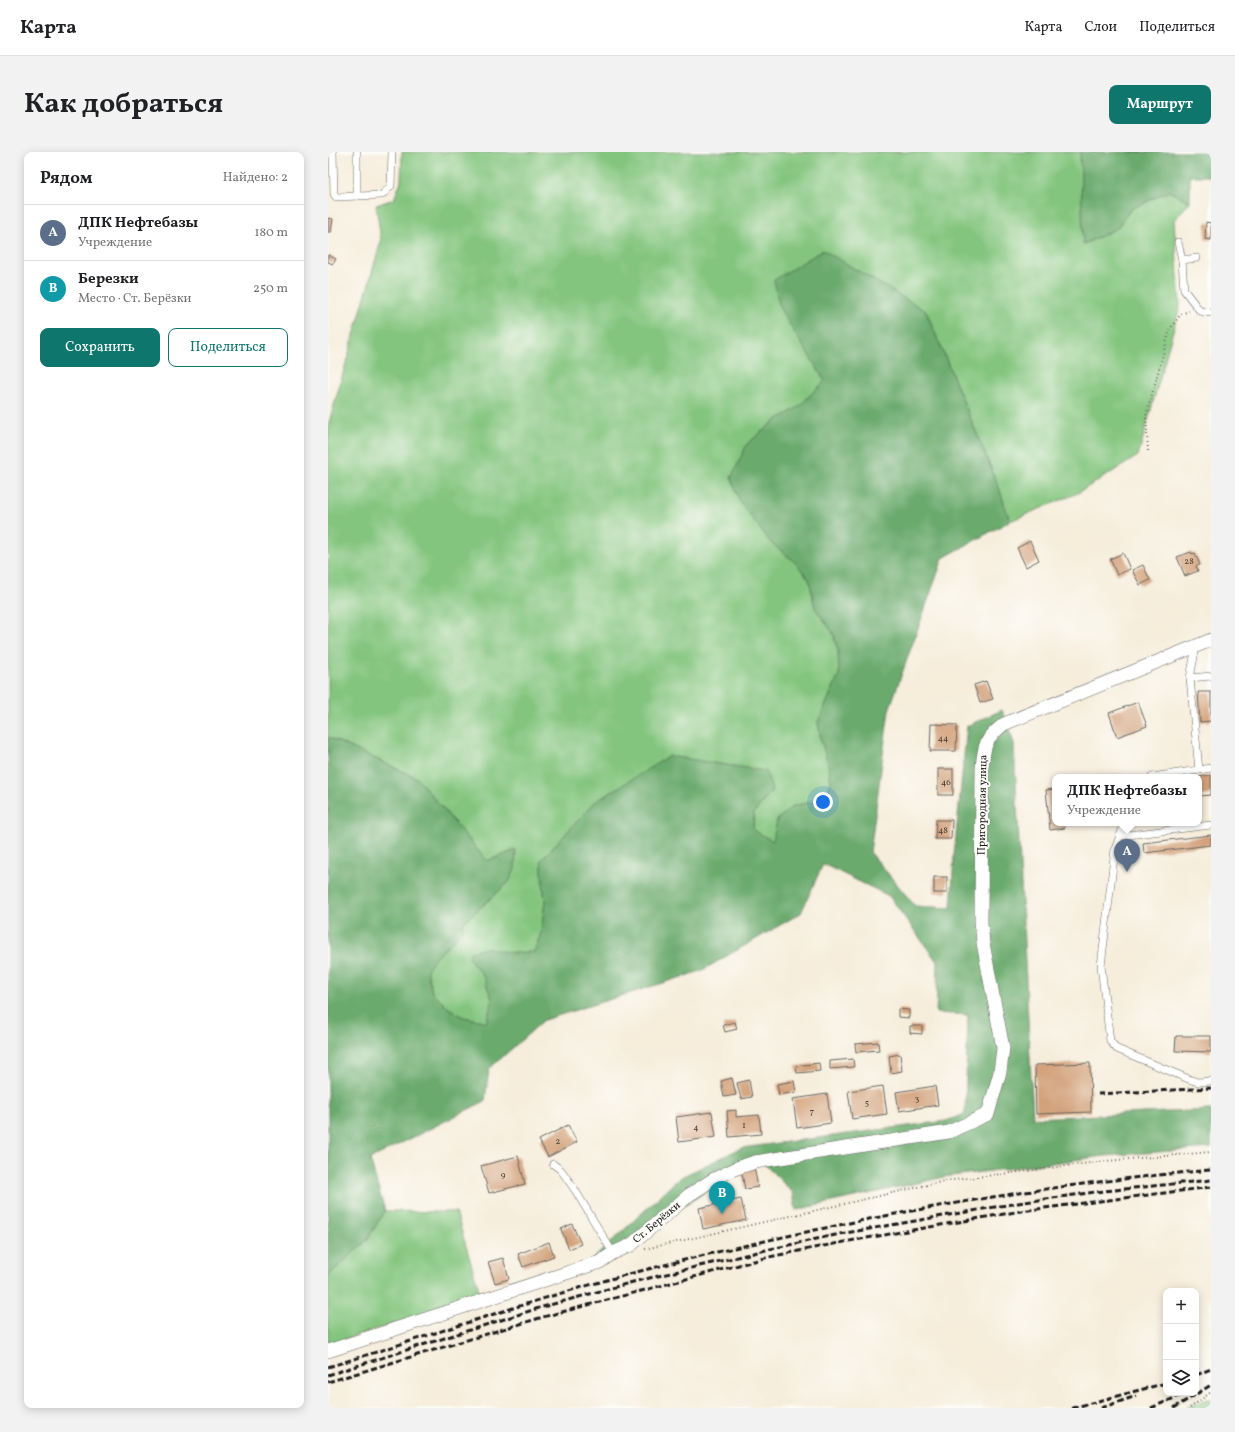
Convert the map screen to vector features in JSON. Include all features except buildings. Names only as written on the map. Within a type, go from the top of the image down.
[{"type":"street","name":"Пригородная улица","points":[[988,1114],[1000,1072],[1003,1048],[983,942],[981,922],[982,768],[984,747],[992,733],[1004,724],[1211,640]]},
{"type":"street","name":"Ст. Берёзки","points":[[328,1351],[600,1262],[613,1253],[630,1245],[689,1195],[714,1179],[737,1168],[755,1162],[949,1132],[988,1114]]},
{"type":"lane","points":[[333,152],[334,194],[336,197],[382,195],[387,191],[391,186],[392,152]]},
{"type":"lane","points":[[356,152],[357,196]]},
{"type":"lane","points":[[1178,242],[1182,260],[1184,290],[1200,311],[1211,313]]},
{"type":"lane","points":[[1182,260],[1197,258]]},
{"type":"lane","points":[[1196,646],[1190,678],[1199,770]]},
{"type":"lane","points":[[1190,678],[1211,676]]},
{"type":"lane","points":[[1172,774],[1211,768]]},
{"type":"lane","points":[[1120,836],[1211,825]]},
{"type":"lane","points":[[1124,826],[1115,849],[1101,966],[1110,1041],[1117,1050],[1192,1080],[1198,1082],[1211,1081]]},
{"type":"lane","points":[[553,1164],[561,1170],[575,1190],[613,1253]]},
{"type":"path","points":[[1148,451],[1146,416],[1170,329],[1181,314],[1189,311],[1200,311]]},
{"type":"path","points":[[642,1250],[945,1181],[1106,1161],[1211,1152]]},
{"type":"path","points":[[1190,1408],[1211,1392]]},
{"type":"green space","points":[[402,152],[1080,152],[1084,244],[1116,229],[1131,209],[1169,191],[1190,202],[1174,220],[1180,306],[1138,456],[1078,493],[1010,521],[998,485],[926,311],[808,352],[825,381],[797,408],[775,421],[747,444],[770,542],[794,561],[809,579],[815,608],[833,633],[838,651],[839,675],[818,722],[831,783],[826,797],[817,801],[793,806],[773,842],[753,830],[754,813],[772,790],[541,860],[545,902],[541,933],[534,952],[512,953],[487,948],[469,959],[483,975],[492,999],[487,1022],[463,1017],[447,1007],[432,992],[427,970],[436,957],[462,932],[463,923],[509,882],[516,850],[487,861],[417,778],[328,737],[328,426],[381,241],[376,205],[394,199],[401,181]]},
{"type":"green space","points":[[1080,152],[1211,152],[1211,176],[1190,176],[1190,202],[1169,191],[1131,209],[1116,229],[1083,244]]},
{"type":"green space","points":[[823,250],[926,311],[998,485],[1010,521],[943,558],[889,710],[870,852],[915,906],[951,908],[954,855],[967,726],[1002,710],[1014,743],[1033,1118],[1211,1110],[1211,1148],[1105,1156],[944,1177],[796,1210],[793,1193],[758,1158],[628,1242],[592,1260],[679,1178],[741,1148],[946,1121],[965,1114],[968,1015],[936,1013],[938,963],[889,896],[823,864],[801,913],[701,971],[544,1020],[489,1069],[485,1101],[370,1159],[385,1211],[367,1240],[328,1276],[328,737],[417,778],[487,861],[516,850],[515,869],[509,882],[463,923],[462,932],[436,957],[427,970],[432,992],[447,1007],[463,1017],[487,1022],[492,999],[483,975],[469,959],[470,952],[487,948],[512,953],[534,952],[541,933],[545,902],[541,860],[595,802],[669,756],[766,771],[772,790],[754,813],[753,830],[773,841],[777,820],[793,806],[817,801],[826,797],[831,783],[818,722],[839,675],[838,651],[833,633],[815,608],[809,579],[794,561],[770,542],[740,502],[731,478],[747,444],[775,421],[797,408],[825,381],[780,309],[774,280]]},
{"type":"green space","points":[[385,1211],[456,1212],[481,1297],[328,1344],[328,1276],[366,1240]]},
{"type":"green space","points":[[1207,1399],[1211,1400],[1211,1408],[1185,1408]]},
{"type":"railway","points":[[1098,1094],[1211,1088]]},
{"type":"railway","points":[[328,1367],[518,1306],[633,1273],[704,1255],[848,1223],[992,1197],[1065,1186],[1211,1170]]},
{"type":"railway","points":[[328,1375],[539,1308],[633,1282],[766,1250],[840,1234],[1018,1203],[1095,1192],[1211,1180]]},
{"type":"railway","points":[[328,1382],[543,1317],[769,1257],[844,1242],[1021,1211],[1211,1187]]},
{"type":"railway","points":[[1199,1374],[1211,1369]]},
{"type":"railway","points":[[1072,1408],[1163,1384]]},
{"type":"railway","points":[[1174,1408],[1211,1385]]},
{"type":"railway","points":[[1101,1408],[1136,1396]]},
{"type":"railway","points":[[1151,1408],[1179,1396]]},
{"type":"place","name":"ДПК Нефтебазы","points":[[1127,872]]},
{"type":"place","name":"Березки","points":[[722,1214]]}]
